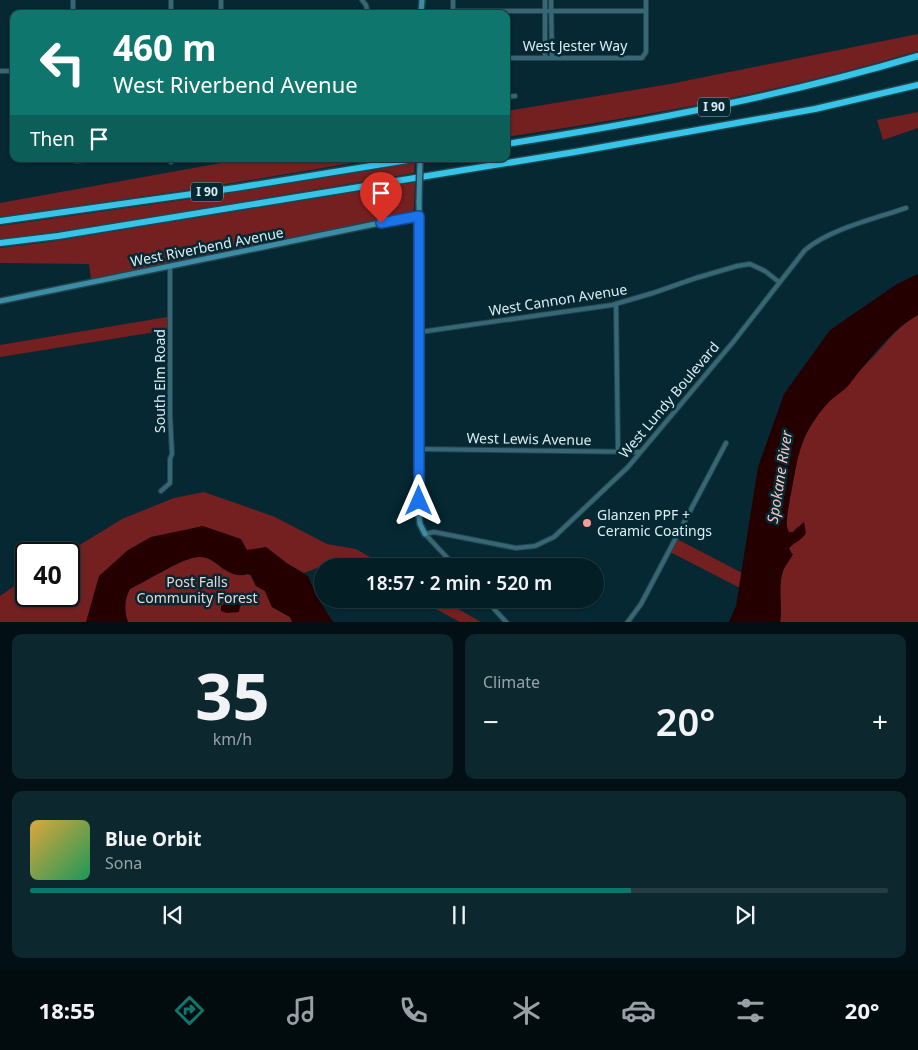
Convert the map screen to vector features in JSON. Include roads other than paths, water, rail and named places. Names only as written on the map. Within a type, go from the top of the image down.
[{"type":"highway","name":"I 90","points":[[510,143],[695,111],[791,91],[918,56]]},
{"type":"highway","name":"I 90","points":[[0,243],[68,235],[575,152],[815,109],[918,85]]},
{"type":"highway","name":"I 90","points":[[0,221],[235,188],[395,162]]},
{"type":"street","points":[[545,0],[545,58]]},
{"type":"street","points":[[551,0],[552,58]]},
{"type":"street","points":[[510,11],[646,11],[646,0]]},
{"type":"street","name":"West Jester Way","points":[[510,58],[642,58],[646,49],[646,11]]},
{"type":"street","points":[[510,97],[516,96]]},
{"type":"street","points":[[420,162],[419,520],[425,534],[447,558]]},
{"type":"street","name":"West Lundy Boulevard","points":[[425,534],[434,532],[516,548],[540,544],[556,535],[628,467],[734,341],[804,250],[827,235],[906,208]]},
{"type":"street","name":"West Riverbend Avenue","points":[[0,301],[419,216]]},
{"type":"street","name":"West Cannon Avenue","points":[[420,332],[616,304],[653,294],[696,278],[750,264],[765,271],[779,282]]},
{"type":"street","name":"South Elm Road","points":[[161,491],[170,483],[170,459],[172,454],[170,414],[170,266]]},
{"type":"street","points":[[616,304],[618,452]]},
{"type":"street","points":[[627,622],[641,604],[726,443]]},
{"type":"street","name":"West Lewis Avenue","points":[[419,449],[639,452]]},
{"type":"street","points":[[494,608],[507,622]]},
{"type":"water","name":"Spokane River","points":[[918,274],[918,315],[898,329],[871,357],[846,388],[827,404],[811,426],[803,442],[795,470],[787,525],[789,532],[793,532],[804,522],[806,533],[789,548],[793,554],[784,569],[781,581],[780,622],[729,622],[736,606],[758,467],[784,394],[830,330],[897,284]]},
{"type":"water","points":[[203,526],[241,539],[247,550],[266,547],[308,576],[314,590],[314,608],[324,608],[333,622],[292,622],[290,617],[272,607],[265,591],[256,586],[251,575],[234,574],[205,557],[198,557],[174,565],[130,589],[125,606],[128,622],[86,622],[99,576],[128,550],[151,537]]},
{"type":"water","points":[[253,593],[255,594],[254,599],[240,606],[239,612],[227,613],[221,611],[221,606],[227,601],[228,596],[233,595],[236,598],[245,597]]},
{"type":"place","name":"Glanzen PPF + Ceramic Coatings","points":[[587,523]]},
{"type":"park label","name":"Post Falls Community Forest","points":[[197,590]]}]
